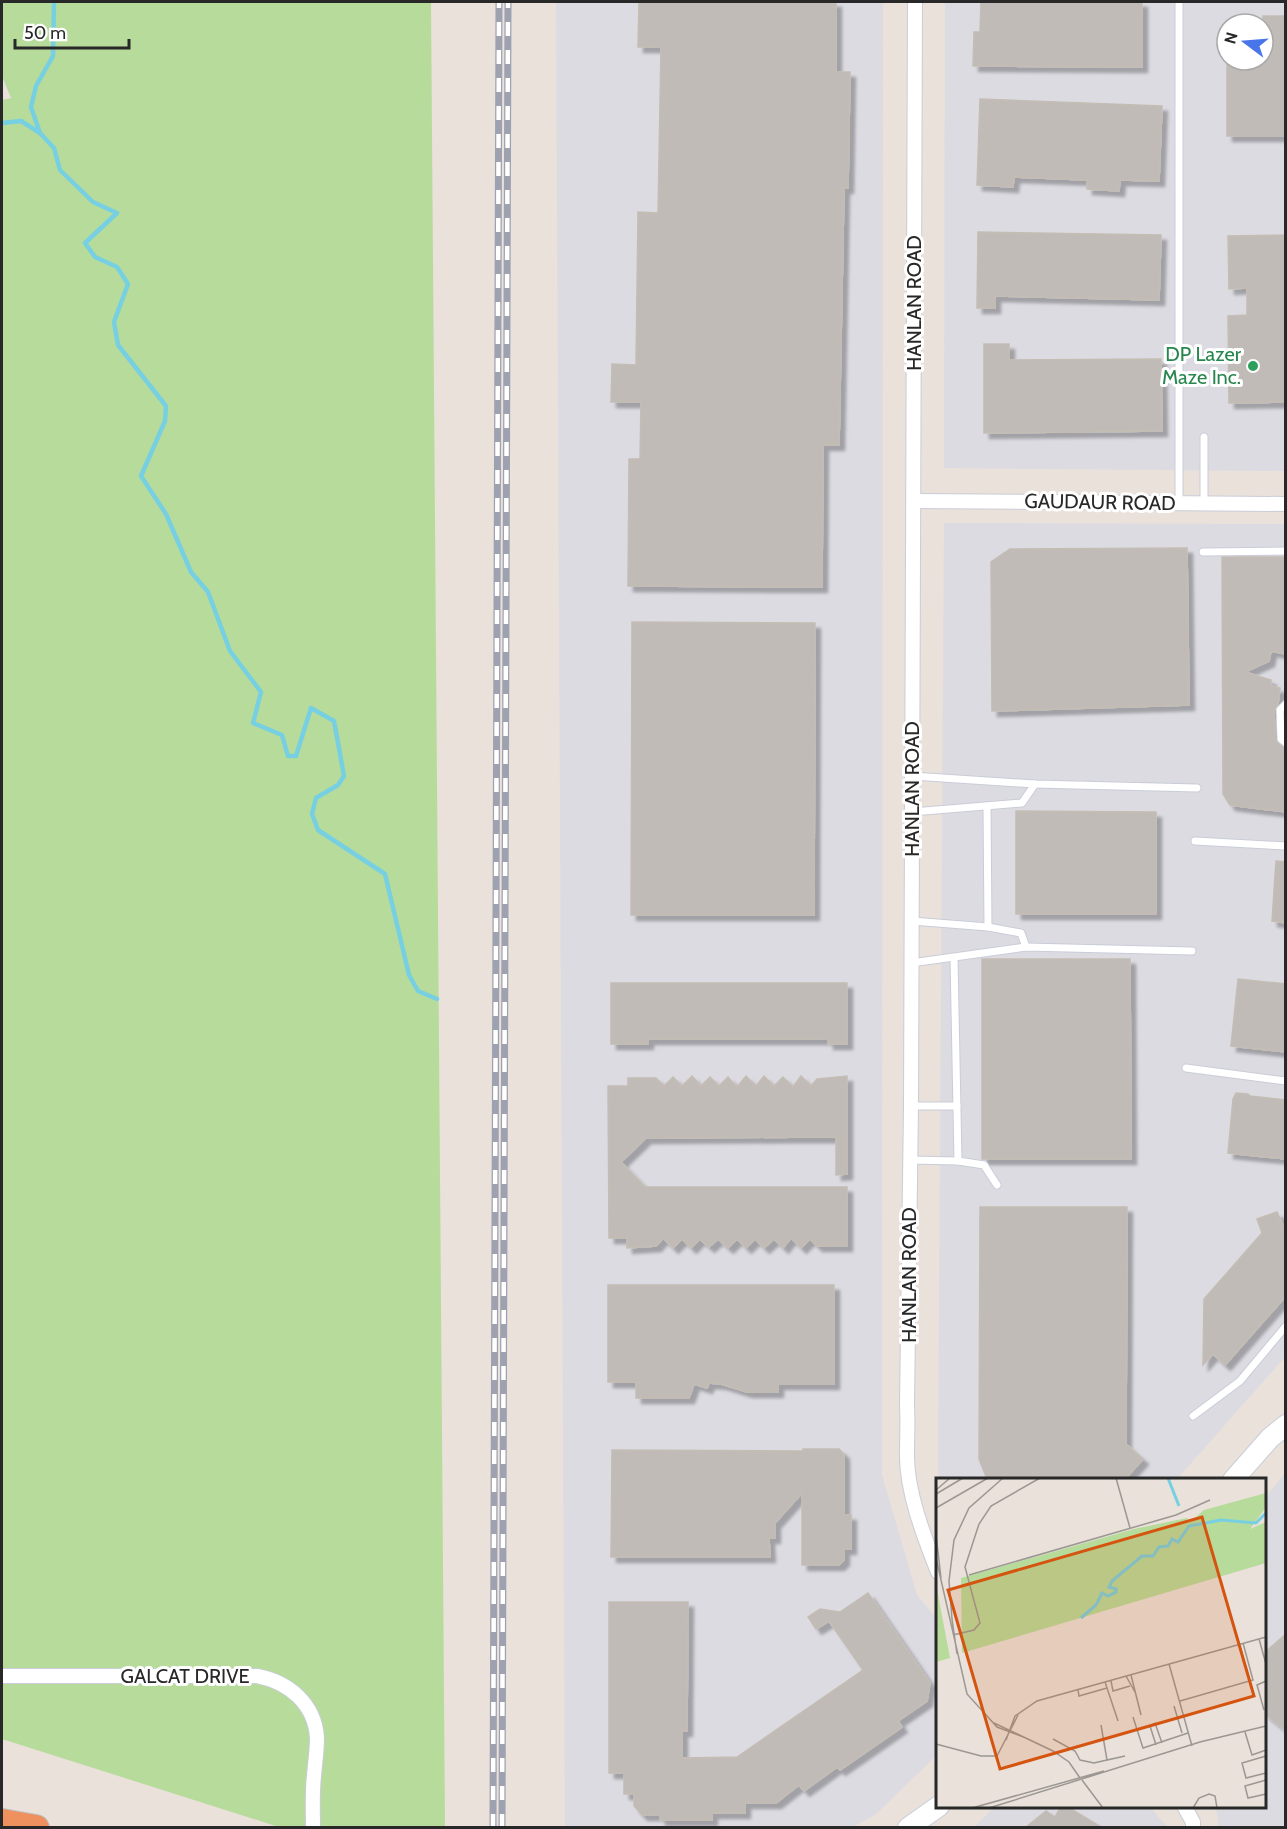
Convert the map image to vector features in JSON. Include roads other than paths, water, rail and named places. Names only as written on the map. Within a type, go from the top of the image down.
[{"type":"highway","points":[[2,1822],[36,1827]]},
{"type":"main road","points":[[1234,1478],[1270,1438],[1286,1425]]},
{"type":"main road","points":[[908,1827],[936,1808]]},
{"type":"street","name":"HANLAN ROAD","points":[[915,2],[911,1106],[907,1406],[909,1439],[907,1453],[920,1527],[936,1567]]},
{"type":"street","name":"GAUDAUR ROAD","points":[[914,501],[1286,504]]},
{"type":"street","name":"GALCAT DRIVE","points":[[2,1676],[257,1676],[281,1683],[304,1702],[315,1726],[317,1749],[313,1827]]},
{"type":"street","points":[[1185,1808],[1193,1822],[1193,1827]]},
{"type":"lane","points":[[1179,2],[1179,503]]},
{"type":"lane","points":[[1204,437],[1204,503]]},
{"type":"lane","points":[[1203,552],[1286,551]]},
{"type":"lane","points":[[1286,704],[1280,710],[1281,739],[1286,742]]},
{"type":"lane","points":[[912,776],[1035,784],[1197,788]]},
{"type":"lane","points":[[912,812],[1022,803],[1035,784]]},
{"type":"lane","points":[[987,806],[988,927]]},
{"type":"lane","points":[[1195,841],[1286,846]]},
{"type":"lane","points":[[912,921],[988,927],[1021,933],[1026,947]]},
{"type":"lane","points":[[911,963],[1026,947],[1192,951]]},
{"type":"lane","points":[[954,958],[958,1161]]},
{"type":"lane","points":[[1186,1068],[1286,1081]]},
{"type":"lane","points":[[911,1106],[957,1106]]},
{"type":"lane","points":[[910,1160],[958,1161],[984,1165],[997,1185]]},
{"type":"lane","points":[[1193,1416],[1240,1381],[1286,1326]]},
{"type":"waterway","points":[[40,133],[31,107],[36,86],[53,56],[54,2]]},
{"type":"waterway","points":[[2,123],[21,121],[40,133],[54,148],[60,170],[93,202],[117,213],[85,243],[95,257],[117,267],[128,284],[114,322],[118,345],[166,406],[165,421],[141,476],[166,514],[191,572],[208,592],[230,651],[261,692],[253,723],[282,735],[288,756],[296,756],[311,708],[334,721],[344,776],[338,785],[316,798],[312,814],[318,830],[385,874],[409,975],[418,991],[437,999]]},
{"type":"railway","points":[[493,1828],[499,2]]},
{"type":"railway","points":[[502,1828],[508,2]]},
{"type":"place","name":"DP Lazer Maze Inc.","points":[[1253,366]]}]
